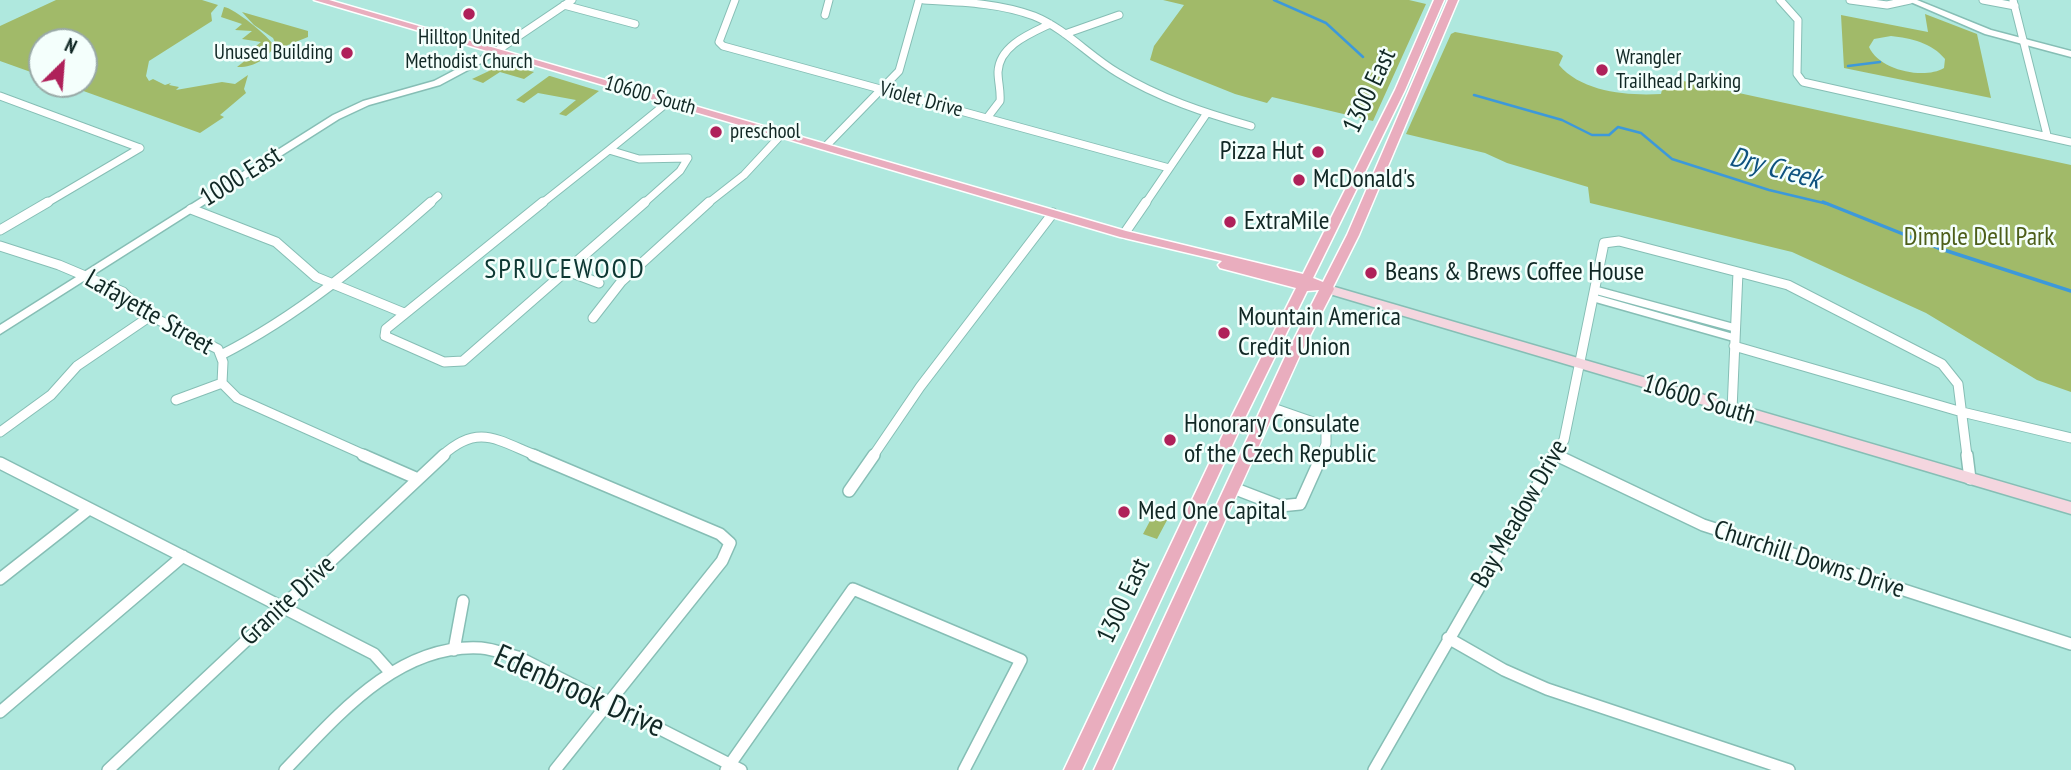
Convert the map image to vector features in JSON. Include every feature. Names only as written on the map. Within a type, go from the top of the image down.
[{"type":"main road","name":"10600 South","points":[[319,0],[1183,249],[1193,257],[1328,289],[2071,508]]},
{"type":"main road","name":"1300 East","points":[[1073,770],[1235,424],[1400,90],[1439,0]]},
{"type":"main road","name":"1300 East","points":[[1103,770],[1270,407],[1328,289],[1452,0]]},
{"type":"street","points":[[495,52],[572,0]]},
{"type":"street","name":"Violet Drive","points":[[735,0],[720,44],[1169,167]]},
{"type":"street","points":[[825,15],[829,0]]},
{"type":"street","points":[[825,147],[882,90],[903,64],[919,0]]},
{"type":"street","points":[[925,0],[999,3],[1050,24],[1118,74],[1207,113],[1251,126]]},
{"type":"street","points":[[1780,0],[1798,20],[1797,74],[1803,82],[2071,142]]},
{"type":"street","points":[[1850,0],[1881,5],[1910,0],[1957,21],[2024,43],[2071,54]]},
{"type":"street","points":[[1983,0],[2014,3],[2047,135]]},
{"type":"street","points":[[564,5],[635,24]]},
{"type":"street","points":[[1065,34],[1119,15]]},
{"type":"street","points":[[987,118],[1000,101],[998,71],[1002,58],[1021,39],[1050,24]]},
{"type":"street","name":"1000 East","points":[[0,330],[350,110],[437,83],[495,52]]},
{"type":"street","points":[[0,96],[140,148],[0,230]]},
{"type":"street","points":[[607,149],[639,159],[688,158],[680,171],[459,363],[444,362],[390,339],[383,333],[404,313],[607,149],[668,102]]},
{"type":"street","points":[[1124,234],[1207,113]]},
{"type":"street","points":[[593,318],[621,282],[673,238],[713,198],[744,175],[782,134]]},
{"type":"street","points":[[221,355],[257,339],[391,238],[438,195]]},
{"type":"street","points":[[191,209],[276,242],[305,269],[331,284],[404,313]]},
{"type":"street","points":[[849,491],[920,387],[1053,213]]},
{"type":"street","name":"Bay Meadow Drive","points":[[1374,770],[1556,455],[1569,425],[1604,243],[1610,240],[1738,272]]},
{"type":"street","name":"Lafayette Street","points":[[0,246],[85,276],[131,297],[149,317],[212,344],[221,355],[222,383],[237,398],[418,479]]},
{"type":"street","points":[[567,271],[599,283]]},
{"type":"street","points":[[1732,410],[1738,272],[1788,285],[1942,364],[1958,384],[1970,479]]},
{"type":"street","points":[[1594,294],[1962,412],[2071,438]]},
{"type":"street","points":[[0,432],[51,395],[77,366],[149,317]]},
{"type":"street","points":[[176,400],[222,383]]},
{"type":"street","points":[[1233,488],[1280,506],[1300,504],[1326,444],[1326,430],[1313,422],[1270,407]]},
{"type":"street","name":"Granite Drive","points":[[108,770],[454,445],[470,436],[489,436],[720,534],[730,543],[722,561],[610,702]]},
{"type":"street","name":"Churchill Downs Drive","points":[[1556,455],[1703,526],[2071,644]]},
{"type":"street","points":[[0,463],[374,654],[391,673]]},
{"type":"street","points":[[0,579],[89,509]]},
{"type":"street","points":[[0,712],[183,556]]},
{"type":"street","points":[[732,768],[853,589],[1021,660],[964,770]]},
{"type":"street","points":[[454,650],[464,601]]},
{"type":"street","points":[[1448,638],[1504,670],[1547,689],[1789,770]]},
{"type":"street","name":"Edenbrook Drive","points":[[285,770],[355,698],[391,673],[434,653],[472,648],[504,652],[610,702],[732,768]]},
{"type":"street","points":[[555,770],[610,702]]},
{"type":"green space","points":[[56,0],[202,0],[218,5],[211,13],[212,21],[149,61],[146,76],[149,81],[153,79],[165,85],[171,83],[169,85],[179,87],[176,90],[222,82],[235,84],[248,75],[244,89],[246,93],[220,115],[224,117],[200,133],[98,96],[98,28],[28,28],[28,71],[0,61],[0,26]]},
{"type":"green space","points":[[1163,0],[1409,0],[1426,4],[1373,121],[1272,97],[1267,103],[1235,94],[1150,60],[1154,46],[1184,5]]},
{"type":"green space","points":[[224,7],[243,17],[271,42],[274,46],[264,59],[248,66],[237,67],[251,56],[246,54],[261,42],[242,39],[252,31],[235,30],[242,24],[221,17]]},
{"type":"green space","points":[[242,12],[308,31],[308,37],[278,49],[273,38],[254,25]]},
{"type":"green space","points":[[1925,14],[1977,34],[1991,98],[1844,68],[1841,15],[1928,32]],"holes":[[[1891,36],[1921,42],[1934,49],[1945,59],[1944,68],[1914,73],[1882,62],[1869,47],[1874,39]]]},
{"type":"green space","name":"Dimple Dell Park","points":[[1455,32],[1558,52],[1563,56],[1559,65],[1592,87],[1620,93],[1661,94],[1665,77],[2071,165],[2071,392],[2037,380],[1926,313],[1792,252],[1590,203],[1588,187],[1507,163],[1485,153],[1406,134],[1451,34]]},
{"type":"green space","points":[[495,63],[534,72],[524,79],[500,72],[483,83],[472,79],[489,71],[486,68]]},
{"type":"green space","points":[[549,76],[599,91],[566,116],[559,114],[576,100],[538,93],[524,103],[516,100]]},
{"type":"green space","points":[[1159,504],[1173,509],[1157,539],[1143,534]]},
{"type":"waterway","name":"Dry Creek","points":[[1274,0],[1326,23],[1363,57]]},
{"type":"waterway","points":[[1848,66],[1880,62]]},
{"type":"waterway","name":"Dry Creek","points":[[1474,95],[1562,120],[1592,135],[1609,135],[1618,127],[1641,133],[1672,159],[1769,190],[1828,204]]},
{"type":"waterway","name":"Dry Creek","points":[[1823,202],[1828,204]]},
{"type":"waterway","name":"Dry Creek","points":[[1828,204],[1938,248],[2071,291]]},
{"type":"place","name":"Hilltop United Methodist Church","points":[[469,14]]},
{"type":"place","name":"Unused Building","points":[[347,53]]},
{"type":"place","name":"Wrangler Trailhead Parking","points":[[1602,70]]},
{"type":"place","name":"preschool","points":[[716,132]]},
{"type":"place","name":"Pizza Hut","points":[[1318,152]]},
{"type":"place","name":"McDonald's","points":[[1299,180]]},
{"type":"place","name":"ExtraMile","points":[[1230,222]]},
{"type":"place","name":"Beans & Brews Coffee House","points":[[1371,273]]},
{"type":"place","name":"Mountain America Credit Union","points":[[1224,333]]},
{"type":"place","name":"Honorary Consulate of the Czech Republic","points":[[1170,440]]},
{"type":"place","name":"Med One Capital","points":[[1124,512]]},
{"type":"district","name":"SPRUCEWOOD","points":[[565,270]]}]
